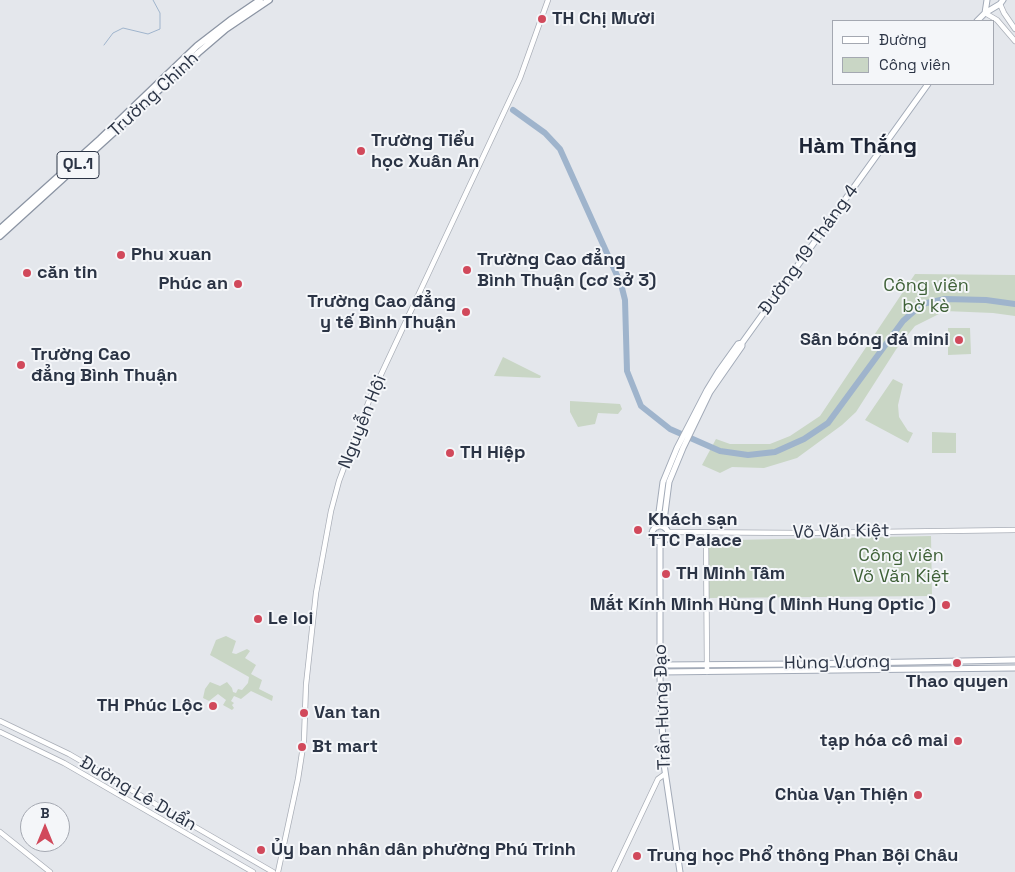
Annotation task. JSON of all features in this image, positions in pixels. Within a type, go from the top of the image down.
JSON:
[{"type":"highway","name":"Trường Chinh","points":[[0,236],[155,90],[205,40],[260,0]]},
{"type":"highway","name":"Trường Chinh","points":[[160,84],[226,30],[269,0]]},
{"type":"highway","name":"Trường Chinh","points":[[0,229],[155,90]]},
{"type":"main road","points":[[985,13],[987,0]]},
{"type":"main road","points":[[978,20],[1002,2]]},
{"type":"main road","name":"Đường 19 Tháng 4","points":[[680,448],[692,421],[742,346],[742,343],[927,85]]},
{"type":"main road","points":[[680,448],[669,482],[664,521],[667,537],[660,541],[653,537],[653,532],[657,527],[663,482],[680,448]]},
{"type":"main road","points":[[657,527],[666,530]]},
{"type":"main road","name":"Trần Hưng Đạo","points":[[660,541],[660,672],[665,774],[680,872]]},
{"type":"main road","name":"Hùng Vương","points":[[660,665],[1015,660]]},
{"type":"main road","name":"Hùng Vương","points":[[660,672],[1015,668]]},
{"type":"street","name":"Nguyễn Hội","points":[[278,872],[298,780],[304,740],[306,683],[316,593],[331,511],[339,481],[370,398],[504,114],[548,0]]},
{"type":"street","points":[[1002,2],[1004,13],[1015,29]]},
{"type":"street","points":[[985,13],[997,20],[1015,41]]},
{"type":"street","name":"Võ Văn Kiệt","points":[[666,530],[706,533],[1015,530]]},
{"type":"street","points":[[706,533],[707,672]]},
{"type":"street","name":"Đường Lê Duẩn","points":[[0,721],[69,754],[273,872]]},
{"type":"street","name":"Đường Lê Duẩn","points":[[0,732],[64,763],[252,872]]},
{"type":"street","points":[[64,763],[69,754]]},
{"type":"street","points":[[614,872],[658,779],[665,774]]},
{"type":"street","points":[[173,826],[178,817]]},
{"type":"street","points":[[0,832],[50,872]]},
{"type":"green space","name":"Công viên bờ kè","points":[[915,274],[1015,275],[1015,316],[945,311],[915,326],[897,348],[856,412],[842,425],[797,458],[764,468],[732,467],[720,473],[702,465],[716,439],[730,444],[770,444],[790,436],[820,416]]},
{"type":"green space","name":"Sân bóng đá mini","points":[[948,328],[970,328],[971,354],[948,355]]},
{"type":"green space","points":[[503,357],[541,376],[540,378],[494,376]]},
{"type":"green space","points":[[893,379],[903,384],[898,405],[899,417],[908,431],[913,433],[908,443],[865,420]]},
{"type":"green space","points":[[570,401],[620,404],[622,409],[618,414],[598,413],[595,424],[578,427],[570,412]]},
{"type":"green space","points":[[932,432],[956,433],[956,453],[932,453]]},
{"type":"green space","name":"Công viên Võ Văn Kiệt","points":[[931,536],[932,596],[708,598],[708,538],[733,540]]},
{"type":"green space","points":[[226,636],[236,641],[232,653],[236,654],[247,649],[250,651],[245,658],[256,665],[251,674],[262,680],[259,689],[273,696],[272,701],[251,691],[241,699],[234,696],[231,701],[234,703],[232,710],[223,705],[226,700],[218,694],[209,701],[203,698],[205,689],[210,682],[220,686],[227,682],[233,692],[236,693],[238,689],[242,690],[248,683],[249,677],[210,655],[216,640]]},
{"type":"waterway","points":[[104,45],[113,33],[123,28],[148,34],[160,29],[160,13],[153,0]]},
{"type":"waterway","points":[[513,110],[545,133],[560,149],[621,284],[625,300],[627,371],[641,406],[670,429],[720,451],[748,455],[775,452],[804,439],[828,423],[903,321],[922,304],[945,299],[986,300],[1015,304]]},
{"type":"place","name":"TH Chị Mười","points":[[542,19]]},
{"type":"place","name":"Trường Tiểu học Xuân An","points":[[361,151]]},
{"type":"place","name":"Phu xuan","points":[[121,255]]},
{"type":"place","name":"Trường Cao đẳng Bình Thuận (cơ sở 3)","points":[[467,270]]},
{"type":"place","name":"căn tin","points":[[27,273]]},
{"type":"place","name":"Phúc an","points":[[238,284]]},
{"type":"place","name":"Trường Cao đẳng y tế Bình Thuận","points":[[466,312]]},
{"type":"place","name":"Sân bóng đá mini","points":[[959,340]]},
{"type":"place","name":"Trường Cao đẳng Bình Thuận","points":[[21,365]]},
{"type":"place","name":"TH Hiệp","points":[[450,453]]},
{"type":"place","name":"Khách sạn TTC Palace","points":[[638,530]]},
{"type":"place","name":"TH Minh Tâm","points":[[666,574]]},
{"type":"place","name":"Mắt Kính Minh Hùng ( Minh Hung Optic )","points":[[946,605]]},
{"type":"place","name":"Le loi","points":[[258,619]]},
{"type":"place","name":"Thao quyen","points":[[957,663]]},
{"type":"place","name":"TH Phúc Lộc","points":[[213,706]]},
{"type":"place","name":"Van tan","points":[[304,713]]},
{"type":"place","name":"tạp hóa cô mai","points":[[958,741]]},
{"type":"place","name":"Bt mart","points":[[302,747]]},
{"type":"place","name":"Chùa Vạn Thiện","points":[[918,795]]},
{"type":"place","name":"Ủy ban nhân dân phường Phú Trinh","points":[[261,850]]},
{"type":"place","name":"Trung học Phổ thông Phan Bội Châu","points":[[637,856]]},
{"type":"district","name":"Hàm Thắng","points":[[858,147]]}]
